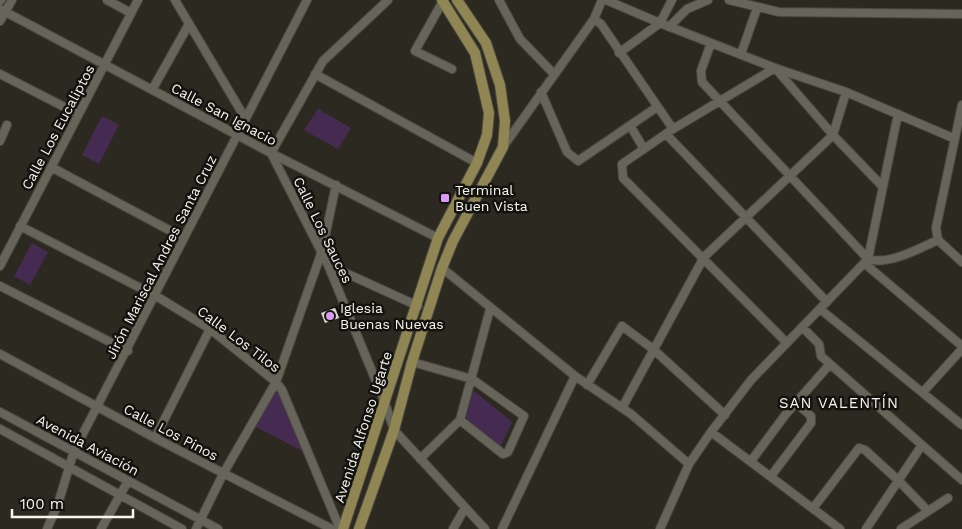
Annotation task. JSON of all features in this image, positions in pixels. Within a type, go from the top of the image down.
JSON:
[{"type":"main road","name":"Avenida Alfonso Ugarte","points":[[359,529],[394,430],[412,362],[442,268],[453,241],[503,147],[505,121],[500,85],[486,43],[457,0]]},
{"type":"main road","name":"Avenida Alfonso Ugarte","points":[[342,529],[418,306],[438,238],[477,163],[487,135],[489,113],[475,53],[442,1]]},
{"type":"street","points":[[0,21],[3,10],[12,0]]},
{"type":"street","points":[[107,0],[131,13]]},
{"type":"street","name":"Calle Los Eucaliptos","points":[[0,266],[138,0]]},
{"type":"street","points":[[175,0],[245,118]]},
{"type":"street","name":"Jirón Mariscal Andres Santa Cruz","points":[[47,529],[58,504],[74,451],[128,352],[245,118],[307,0]]},
{"type":"street","points":[[271,153],[314,74],[330,54],[388,0]]},
{"type":"street","points":[[499,0],[520,39],[554,74]]},
{"type":"street","points":[[503,147],[594,19],[604,0],[660,24],[775,68],[846,92],[957,137]]},
{"type":"street","points":[[619,53],[660,24],[672,0]]},
{"type":"street","points":[[669,27],[687,10],[708,0]]},
{"type":"street","points":[[729,0],[755,4],[779,12],[821,14],[962,14]]},
{"type":"street","points":[[442,1],[415,51],[452,68]]},
{"type":"street","points":[[741,54],[755,4]]},
{"type":"street","name":"Calle San Ignacio","points":[[3,10],[271,153],[438,238]]},
{"type":"street","points":[[594,19],[601,24],[657,107],[669,131],[746,218],[826,302]]},
{"type":"street","points":[[152,90],[189,24]]},
{"type":"street","points":[[711,43],[701,76],[702,82],[791,176],[866,261],[962,347],[923,392]]},
{"type":"street","points":[[775,68],[669,131],[622,164],[623,178],[704,257],[787,343]]},
{"type":"street","points":[[775,68],[833,135],[883,188]]},
{"type":"street","points":[[0,74],[78,114]]},
{"type":"street","points":[[314,74],[477,163]]},
{"type":"street","points":[[541,92],[567,152],[578,161],[631,127],[657,107]]},
{"type":"street","points":[[622,408],[704,257],[833,135],[846,92]]},
{"type":"street","points":[[962,105],[957,137],[936,228],[938,240],[962,262]]},
{"type":"street","points":[[660,529],[689,464],[711,432],[751,380],[866,261],[898,114]]},
{"type":"street","points":[[0,141],[7,125]]},
{"type":"street","points":[[631,127],[644,149]]},
{"type":"street","name":"Calle Los Sauces","points":[[271,153],[322,251],[385,403],[394,430]]},
{"type":"street","points":[[51,167],[184,238]]},
{"type":"street","points":[[196,529],[223,474],[276,382],[322,251],[336,185]]},
{"type":"street","name":"Calle Los Tilos","points":[[20,226],[156,296],[210,329],[276,382],[282,390],[342,529]]},
{"type":"street","points":[[866,261],[892,258],[938,240]]},
{"type":"street","points":[[328,266],[418,306]]},
{"type":"street","points":[[442,268],[490,309],[586,385],[622,408],[689,464]]},
{"type":"street","points":[[0,286],[128,352]]},
{"type":"street","points":[[420,459],[460,420],[490,309]]},
{"type":"street","points":[[820,309],[962,425]]},
{"type":"street","points":[[586,385],[622,326],[653,349],[725,415]]},
{"type":"street","points":[[803,328],[819,344],[821,356],[962,480]]},
{"type":"street","points":[[155,438],[210,329]]},
{"type":"street","name":"Calle Los Pinos","points":[[0,354],[223,474],[332,529]]},
{"type":"street","points":[[412,362],[472,379],[522,412],[524,420],[508,452],[503,454],[460,420]]},
{"type":"street","points":[[751,461],[796,403],[830,364]]},
{"type":"street","points":[[502,529],[575,376]]},
{"type":"street","points":[[771,476],[811,423],[811,416],[796,403]]},
{"type":"street","name":"Avenida Aviación","points":[[0,412],[218,529]]},
{"type":"street","name":"Avenida Aviación","points":[[0,429],[182,529]]},
{"type":"street","points":[[394,430],[485,529]]},
{"type":"street","points":[[711,432],[814,507],[840,529]]},
{"type":"street","points":[[866,529],[922,445]]},
{"type":"street","points":[[814,507],[859,448],[865,450],[899,480],[928,511]]},
{"type":"street","points":[[102,529],[128,481]]},
{"type":"street","points":[[902,529],[948,498]]},
{"type":"street","points":[[453,529],[465,508]]},
{"type":"shaded area","points":[[318,109],[351,128],[338,149],[304,130]]},
{"type":"shaded area","points":[[102,116],[119,125],[99,164],[82,155]]},
{"type":"shaded area","points":[[32,243],[48,252],[30,285],[14,276]]},
{"type":"shaded area","points":[[276,390],[279,392],[304,452],[256,427]]},
{"type":"shaded area","points":[[473,390],[512,422],[499,450],[466,418]]},
{"type":"building","name":"Iglesia Buenas Nuevas","points":[[335,308],[339,318],[325,323],[321,313]]},
{"type":"place","name":"Terminal Buen Vista","points":[[445,198]]},
{"type":"place","name":"Iglesia Buenas Nuevas","points":[[330,316]]},
{"type":"district","name":"SAN VALENTÍN","points":[[839,403]]}]
